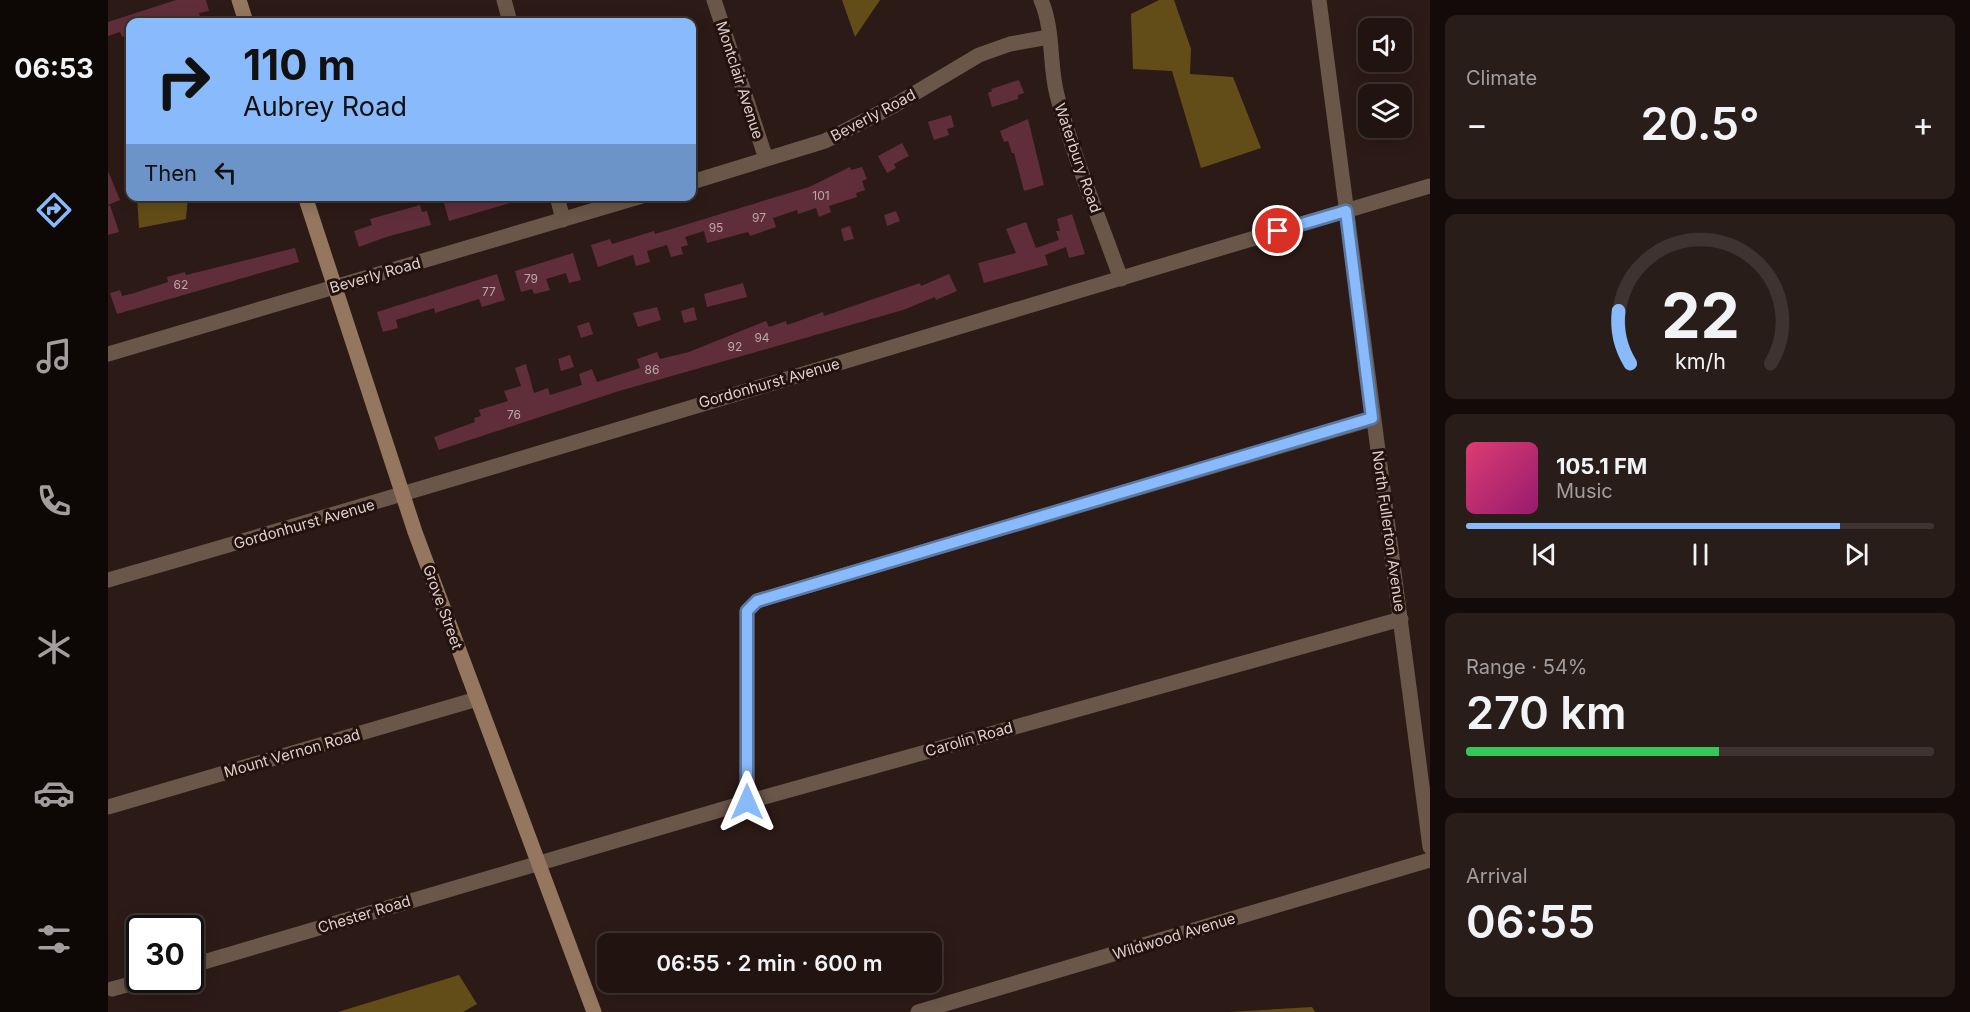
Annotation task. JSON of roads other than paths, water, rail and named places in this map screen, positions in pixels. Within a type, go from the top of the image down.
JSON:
[{"type":"main road","points":[[239,0],[245,18]]},
{"type":"main road","name":"Grove Street","points":[[307,201],[403,495],[594,1012]]},
{"type":"street","points":[[504,0],[509,18]]},
{"type":"street","name":"Montclair Avenue","points":[[714,0],[766,159]]},
{"type":"street","name":"Waterbury Road","points":[[1041,0],[1050,37],[1056,92],[1068,133],[1121,279]]},
{"type":"street","name":"North Fullerton Avenue","points":[[1318,0],[1430,847]]},
{"type":"street","name":"Beverly Road","points":[[696,181],[825,141],[895,105],[979,55],[1010,44],[1050,37]]},
{"type":"street","name":"Gordonhurst Avenue","points":[[108,580],[403,495],[1430,186]]},
{"type":"street","points":[[558,201],[563,220]]},
{"type":"street","name":"Beverly Road","points":[[108,354],[626,201]]},
{"type":"street","points":[[747,802],[747,611],[757,601],[1372,418]]},
{"type":"street","name":"Carolin Road","points":[[537,862],[1401,619]]},
{"type":"street","name":"Mount Vernon Road","points":[[108,807],[477,699]]},
{"type":"street","name":"Wildwood Avenue","points":[[918,1012],[1430,860]]},
{"type":"street","name":"Chester Road","points":[[204,962],[537,862]]},
{"type":"street","points":[[112,989],[126,985]]}]
